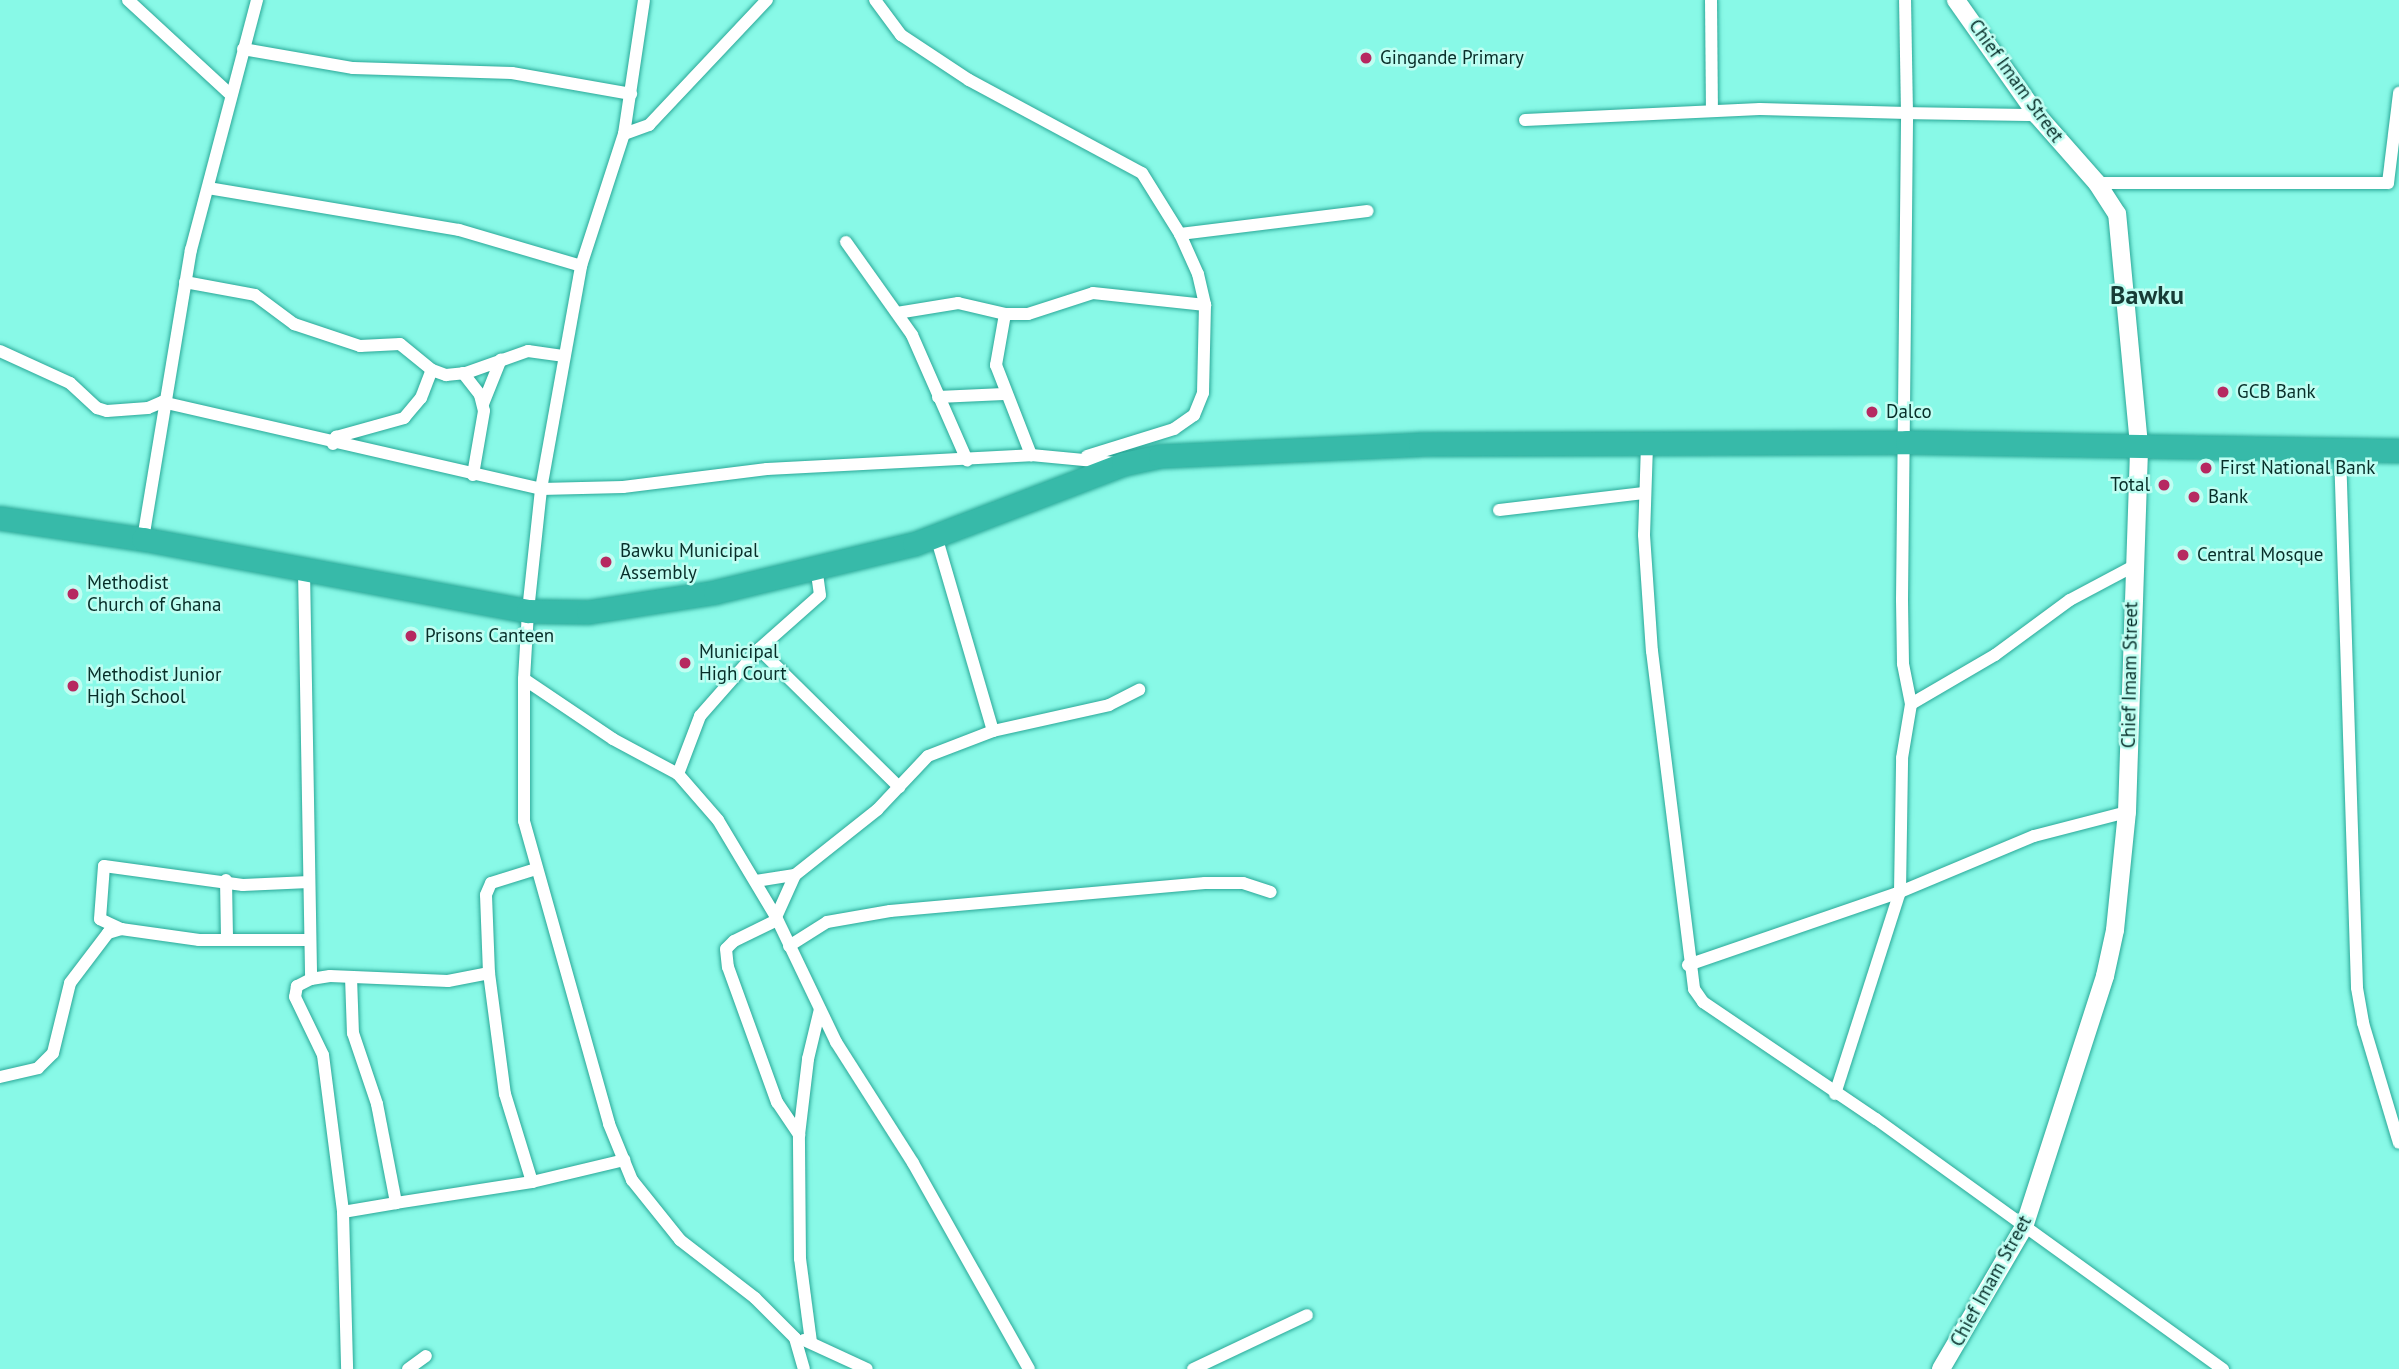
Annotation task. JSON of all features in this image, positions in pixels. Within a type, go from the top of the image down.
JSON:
[{"type":"highway","points":[[0,518],[144,539],[528,611],[588,612],[651,603],[816,568],[936,536],[1123,464],[1160,456],[1305,447],[1907,442],[2139,444],[2340,452],[2399,451]]},
{"type":"street","points":[[128,0],[231,95]]},
{"type":"street","points":[[144,539],[162,402],[185,282],[257,0]]},
{"type":"street","points":[[644,0],[624,134],[581,266],[541,489],[524,679],[524,821],[594,1076],[632,1180],[680,1240],[755,1298],[795,1338],[804,1369]]},
{"type":"street","points":[[624,134],[649,125],[767,0]]},
{"type":"street","points":[[876,0],[901,35],[969,80],[1142,173],[1180,234],[1198,274],[1205,305],[1203,393],[1194,415],[1174,429],[1083,457]]},
{"type":"street","points":[[1712,0],[1712,111]]},
{"type":"street","points":[[1835,1094],[1900,892],[1902,758],[1911,705],[1903,664],[1907,442],[1905,0]]},
{"type":"street","name":"Chief Imam Street","points":[[1941,1369],[2024,1227],[2105,976],[2115,930],[2127,811],[2132,567],[2139,444],[2125,258],[2117,214],[2097,183],[2036,115],[1956,0]]},
{"type":"street","points":[[243,49],[353,68],[512,74],[631,94]]},
{"type":"street","points":[[2097,183],[2394,183],[2399,93]]},
{"type":"street","points":[[1525,120],[1712,111],[2036,115]]},
{"type":"street","points":[[208,188],[341,207],[493,237],[581,266]]},
{"type":"street","points":[[1180,234],[1368,211]]},
{"type":"street","points":[[846,242],[922,353],[938,397],[967,460]]},
{"type":"street","points":[[185,282],[255,295],[294,324],[360,346],[400,344],[432,370],[446,375],[463,373],[501,359],[539,350],[563,356]]},
{"type":"street","points":[[897,313],[958,303],[1005,314],[1028,314],[1093,293],[1205,305]]},
{"type":"street","points":[[1005,314],[996,347],[1004,394],[1031,455]]},
{"type":"street","points":[[0,351],[70,383],[97,408],[107,411],[148,408],[162,402],[333,444],[541,489],[623,487],[767,469],[1031,455],[1083,457],[1123,464]]},
{"type":"street","points":[[473,475],[483,404],[501,359]]},
{"type":"street","points":[[333,444],[336,437],[404,418],[421,398],[432,370]]},
{"type":"street","points":[[463,373],[475,385],[483,404]]},
{"type":"street","points":[[938,397],[1004,394]]},
{"type":"street","points":[[1647,445],[1644,493],[1652,650],[1688,965],[1694,989],[1703,1002],[2223,1369]]},
{"type":"street","points":[[2340,452],[2355,967],[2360,1015],[2399,1143]]},
{"type":"street","points":[[1500,510],[1644,493]]},
{"type":"street","points":[[936,536],[993,731]]},
{"type":"street","points":[[1911,705],[1995,656],[2070,600],[2132,567]]},
{"type":"street","points":[[678,774],[700,716],[758,649],[820,595],[816,568]]},
{"type":"street","points":[[304,570],[311,979]]},
{"type":"street","points":[[758,649],[899,787]]},
{"type":"street","points":[[524,679],[613,739],[678,774],[718,820],[777,918],[820,1009],[1029,1369]]},
{"type":"street","points":[[799,1135],[777,1102],[727,967],[726,950],[734,941],[777,918],[795,875],[899,787],[928,756],[993,731],[1109,705],[1139,690]]},
{"type":"street","points":[[1688,965],[1900,892],[2034,836],[2127,811]]},
{"type":"street","points":[[309,882],[243,885],[226,880],[104,866],[100,919],[121,929],[199,940],[310,940]]},
{"type":"street","points":[[533,1182],[505,1094],[489,973],[487,889],[497,880],[537,869]]},
{"type":"street","points":[[756,881],[795,875]]},
{"type":"street","points":[[226,880],[227,939]]},
{"type":"street","points":[[789,946],[827,922],[890,911],[1205,883],[1242,883],[1271,892]]},
{"type":"street","points":[[0,1077],[38,1068],[53,1053],[70,983],[108,933],[121,929]]},
{"type":"street","points":[[347,1369],[343,1212],[323,1055],[295,997],[297,986],[311,979],[351,976],[448,981],[489,973]]},
{"type":"street","points":[[351,976],[352,1033],[377,1104],[397,1203]]},
{"type":"street","points":[[811,1342],[800,1259],[799,1135],[808,1059],[820,1009]]},
{"type":"street","points":[[343,1212],[533,1182],[624,1160]]},
{"type":"street","points":[[1193,1369],[1307,1315]]},
{"type":"street","points":[[795,1338],[811,1342],[866,1369]]},
{"type":"street","points":[[408,1369],[426,1356]]},
{"type":"place","name":"Gingande Primary","points":[[1366,58]]},
{"type":"place","name":"GCB Bank","points":[[2223,392]]},
{"type":"place","name":"Dalco","points":[[1872,412]]},
{"type":"place","name":"First National Bank","points":[[2206,468]]},
{"type":"place","name":"Total","points":[[2164,485]]},
{"type":"place","name":"Bank","points":[[2194,497]]},
{"type":"place","name":"Central Mosque","points":[[2183,555]]},
{"type":"place","name":"Bawku Municipal Assembly","points":[[606,562]]},
{"type":"place","name":"Methodist Church of Ghana","points":[[73,594]]},
{"type":"place","name":"Prisons Canteen","points":[[411,636]]},
{"type":"place","name":"Municipal High Court","points":[[685,663]]},
{"type":"place","name":"Methodist Junior High School","points":[[73,686]]},
{"type":"district","name":"Bawku","points":[[2147,295]]}]
